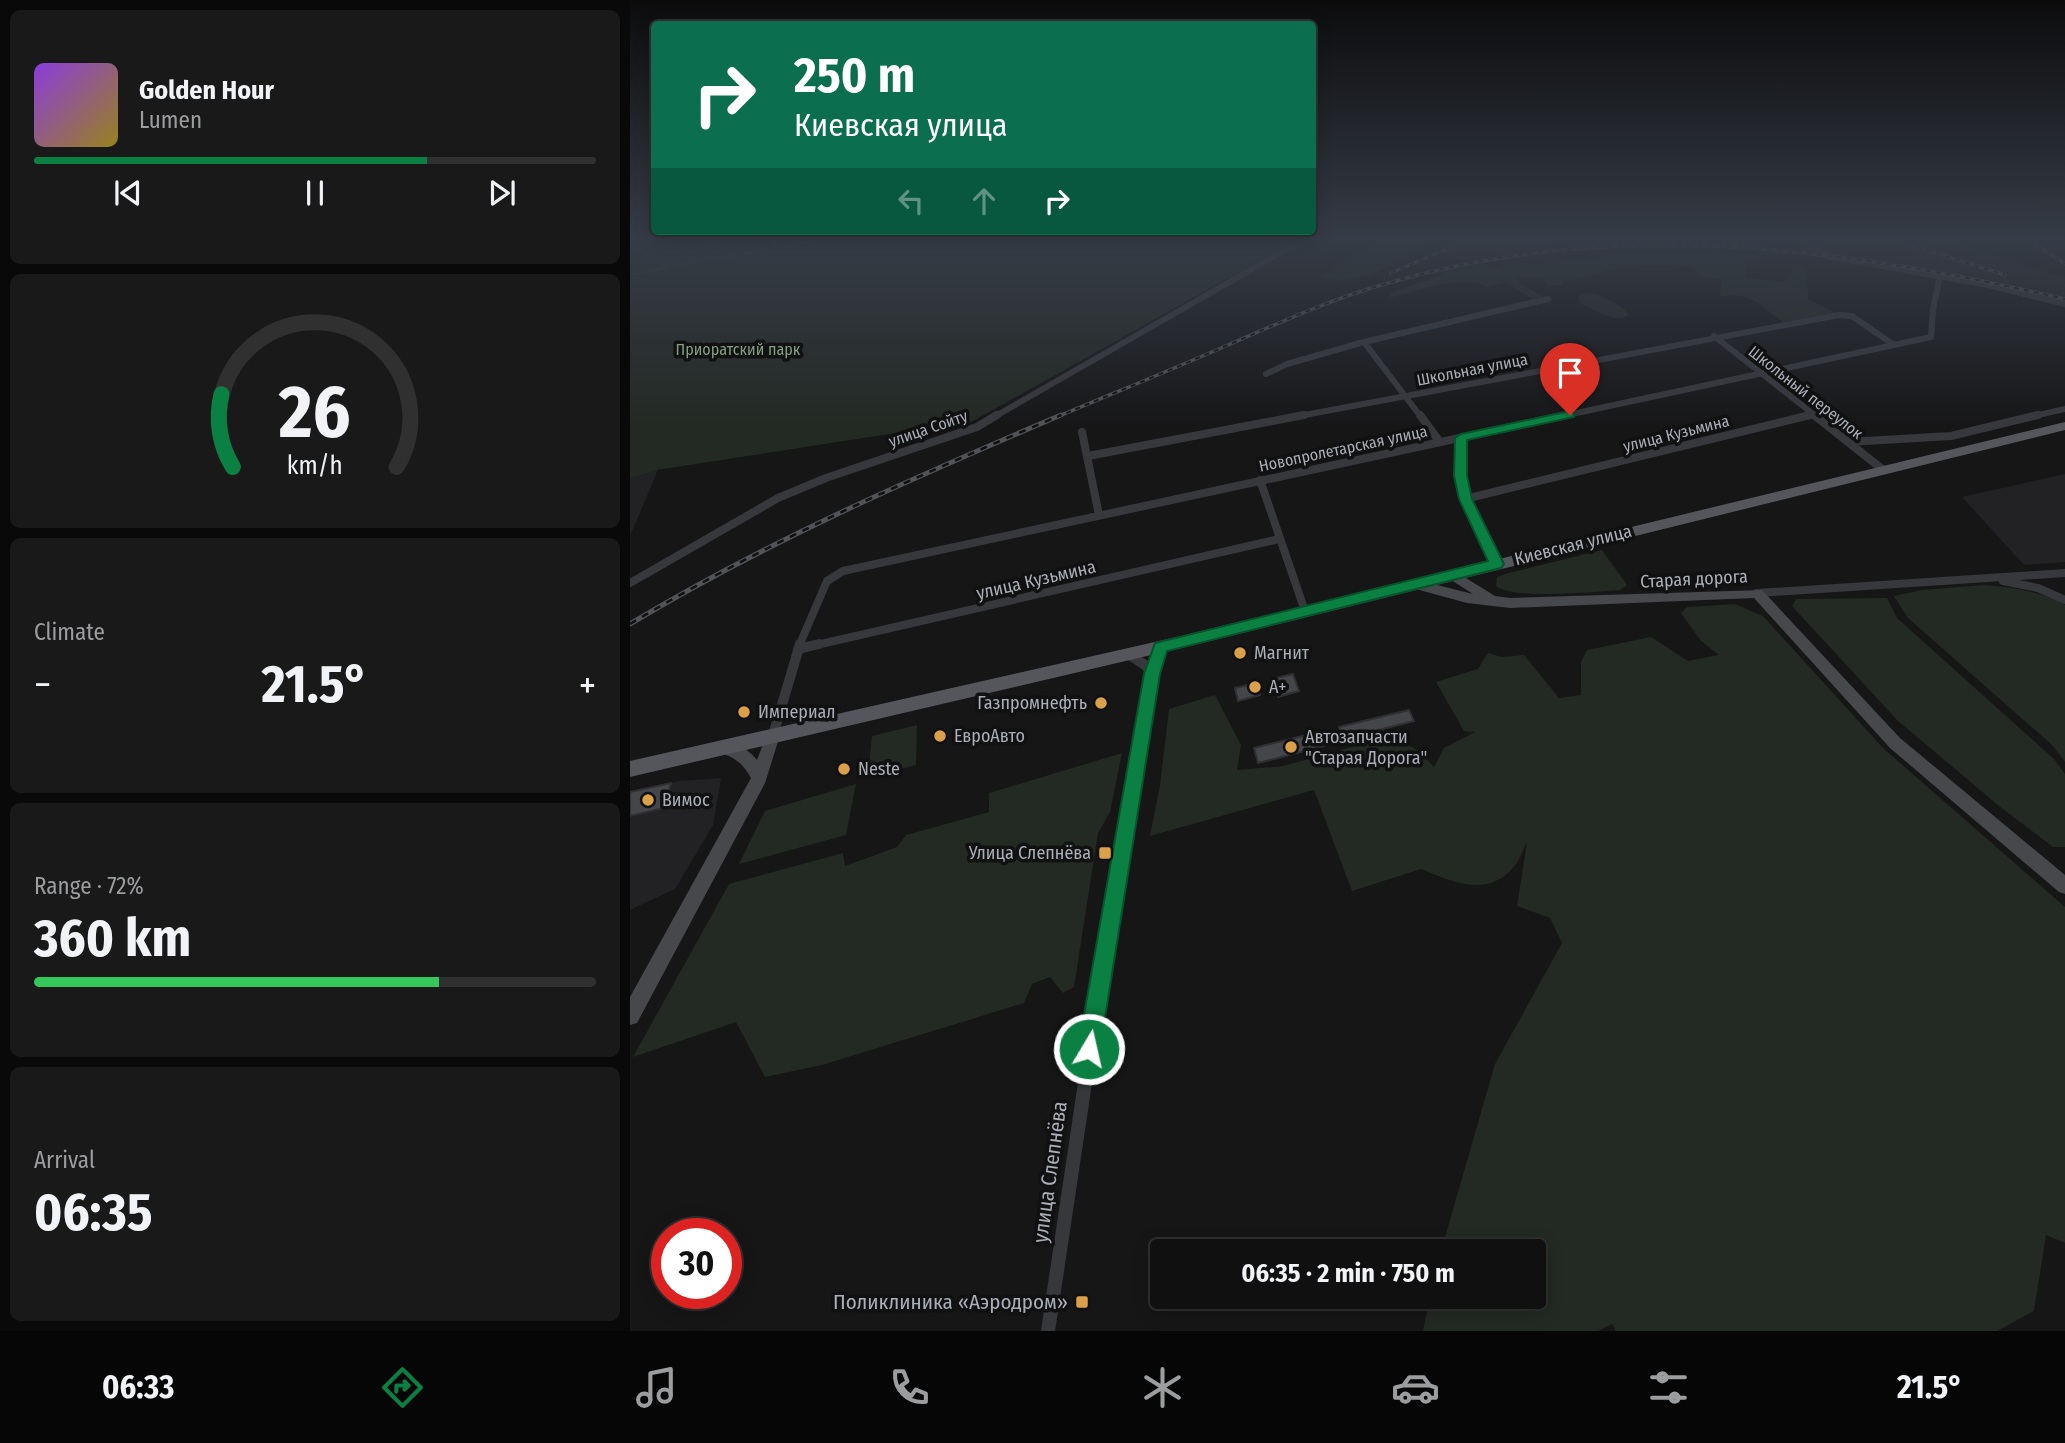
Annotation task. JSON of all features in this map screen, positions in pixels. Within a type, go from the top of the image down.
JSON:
[{"type":"main road","name":"Киевская улица","points":[[630,769],[1161,647],[2065,426]]},
{"type":"street","name":"улица Сойту","points":[[630,583],[778,498],[826,478],[977,427],[1193,303]]},
{"type":"street","points":[[1266,374],[1287,363],[1364,342],[1530,303]]},
{"type":"street","name":"Новопролетарская улица","points":[[799,649],[827,581],[843,571],[1931,337],[1934,303]]},
{"type":"street","name":"Школьная улица","points":[[1087,456],[1714,336],[1839,315],[1852,316],[1894,345]]},
{"type":"street","name":"Школьный переулок","points":[[1714,336],[1882,469]]},
{"type":"street","points":[[1364,342],[1440,442]]},
{"type":"street","points":[[1848,442],[1951,436],[2065,409]]},
{"type":"street","name":"улица Кузьмина","points":[[1465,499],[1812,415]]},
{"type":"street","points":[[1082,432],[1099,515]]},
{"type":"street","points":[[1461,438],[1460,476],[1465,499],[1490,566],[1480,581],[1482,589],[1496,602]]},
{"type":"street","points":[[1260,480],[1305,611]]},
{"type":"street","name":"улица Кузьмина","points":[[799,649],[1279,540]]},
{"type":"street","name":"Старая дорога","points":[[1417,585],[1467,598],[1496,602],[1545,603],[1757,593],[2065,573]]},
{"type":"street","points":[[1453,575],[1496,602]]},
{"type":"street","points":[[1453,575],[1459,591],[1467,598]]},
{"type":"street","name":"Старая дорога","points":[[1975,578],[2038,588],[2065,600]]},
{"type":"street","points":[[1757,593],[1895,743],[2065,886]]},
{"type":"street","name":"улица Слепнёва","points":[[1048,1331],[1097,993],[1152,674],[1161,647]]},
{"type":"street","points":[[630,1016],[759,778],[799,649]]},
{"type":"street","points":[[1128,654],[1145,664],[1152,674]]},
{"type":"street","points":[[723,747],[744,754],[751,760],[759,778]]},
{"type":"shaded area","points":[[657,470],[656,475],[630,536],[630,479]]},
{"type":"shaded area","points":[[2065,474],[2065,562],[2024,565],[1962,497]]},
{"type":"shaded area","points":[[721,778],[713,825],[675,889],[630,910],[630,792],[680,781]]},
{"type":"green space","name":"Приоратский парк","points":[[630,303],[1183,303],[973,421],[657,470],[630,479]]},
{"type":"green space","points":[[1614,303],[1629,315],[1612,317],[1581,304]]},
{"type":"green space","points":[[1758,303],[1816,303],[1836,313],[1783,322]]},
{"type":"green space","points":[[1602,550],[1627,585],[1620,590],[1536,594],[1519,593],[1496,586],[1497,577],[1505,574]]},
{"type":"green space","points":[[1984,585],[2026,590],[2065,605],[2065,762],[2052,745],[1908,618],[1894,596],[1922,590]]},
{"type":"green space","points":[[1887,598],[1897,618],[2054,759],[2065,774],[2065,847],[2053,847],[1999,806],[1897,720],[1792,606],[1796,599]]},
{"type":"green space","points":[[1735,604],[1763,616],[1883,748],[2065,907],[2065,1243],[2046,1235],[2034,1311],[1997,1331],[1616,1331],[1612,1324],[1598,1331],[1423,1331],[1428,1309],[1546,1309],[1546,1239],[1444,1239],[1495,1064],[1562,943],[1550,918],[1517,906],[1527,842],[1518,861],[1497,881],[1472,885],[1421,869],[1352,891],[1314,790],[1150,836],[1160,785],[1169,709],[1215,695],[1241,745],[1237,770],[1283,766],[1391,736],[1419,751],[1434,767],[1444,748],[1475,732],[1464,731],[1436,682],[1478,669],[1488,653],[1502,657],[1524,655],[1559,698],[1581,695],[1581,662],[1587,650],[1651,637],[1688,661],[1719,655],[1701,641],[1681,613],[1687,607]]},
{"type":"green space","points":[[917,725],[916,765],[868,777],[872,736]]},
{"type":"green space","points":[[1122,753],[1110,812],[1098,833],[1074,987],[1063,993],[1050,977],[1032,984],[1024,1003],[822,1065],[765,1077],[736,1022],[633,1057],[729,884],[843,853],[845,866],[897,847],[906,835],[989,812],[989,793]]},
{"type":"green space","points":[[856,784],[846,835],[739,864],[765,811]]},
{"type":"building","points":[[1293,674],[1299,691],[1278,697],[1272,679]]},
{"type":"building","points":[[1257,683],[1260,695],[1238,701],[1235,688]]},
{"type":"building","points":[[1409,710],[1414,721],[1343,739],[1339,727]]},
{"type":"building","name":"Автозапчасти \"Старая Дорога\"","points":[[1323,731],[1328,745],[1258,763],[1254,748]]},
{"type":"building","name":"Вимос","points":[[671,783],[664,808],[630,816],[630,792]]},
{"type":"railway","points":[[1057,417],[1329,303]]},
{"type":"railway","points":[[630,624],[788,538],[896,487],[1061,415]]},
{"type":"place","name":"Магнит","points":[[1240,653]]},
{"type":"place","name":"А+","points":[[1255,687]]},
{"type":"place","name":"Газпромнефть","points":[[1101,703]]},
{"type":"place","name":"Империал","points":[[744,712]]},
{"type":"place","name":"ЕвроАвто","points":[[940,736]]},
{"type":"place","name":"Автозапчасти \"Старая Дорога\"","points":[[1291,747]]},
{"type":"place","name":"Neste","points":[[844,769]]},
{"type":"place","name":"Вимос","points":[[648,800]]},
{"type":"place","name":"Улица Слепнёва","points":[[1105,853]]},
{"type":"place","name":"Поликлиника «Аэродром»","points":[[1082,1302]]},
{"type":"route","points":[[1089,1049],[1152,674],[1161,647],[1496,564],[1465,499],[1460,476],[1461,438],[1570,415]]}]
